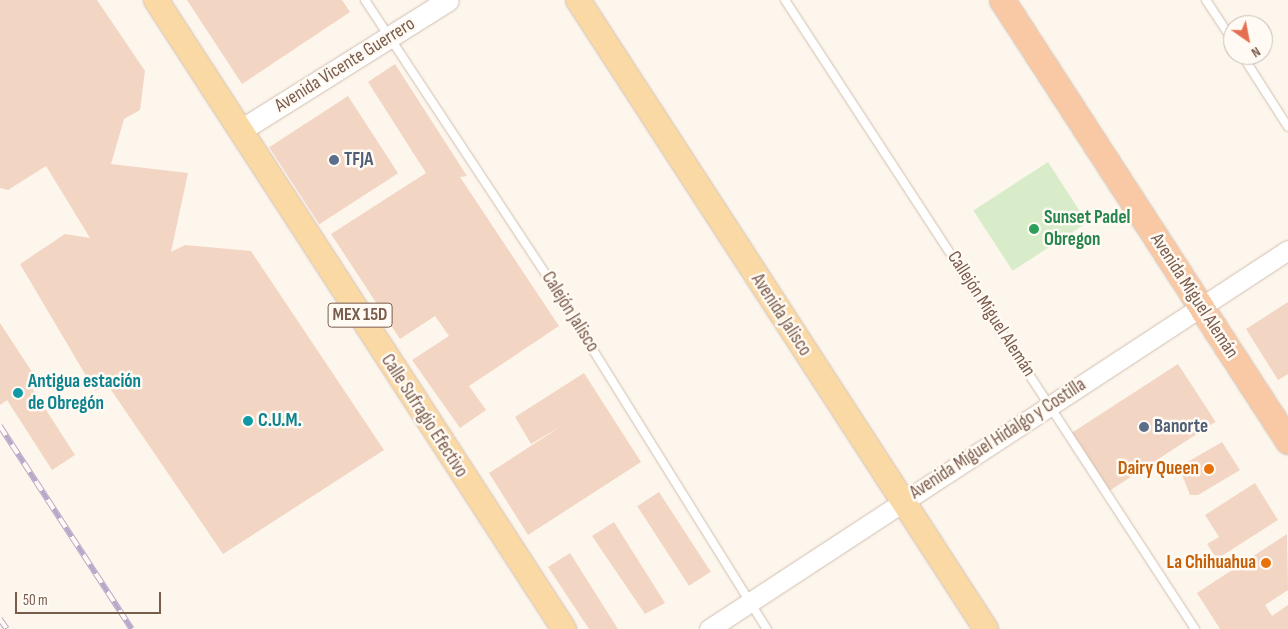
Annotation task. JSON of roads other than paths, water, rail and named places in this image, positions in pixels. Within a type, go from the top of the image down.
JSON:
[{"type":"highway","name":"Avenida Miguel Alemán","points":[[1002,0],[1288,442]]},
{"type":"main road","name":"Calle Sufragio Efectivo","points":[[156,0],[564,629]]},
{"type":"main road","name":"Avenida Vicente Guerrero","points":[[242,130],[448,0]]},
{"type":"main road","name":"Avenida Jalisco","points":[[578,0],[901,501],[986,629]]},
{"type":"street","name":"Avenida Miguel Hidalgo y Costilla","points":[[709,629],[901,501],[1202,308],[1288,250]]},
{"type":"lane","name":"Calejón Jalisco","points":[[365,0],[552,284],[767,629]]},
{"type":"lane","name":"Callejón Miguel Alemán","points":[[785,0],[1195,629]]},
{"type":"lane","points":[[1206,0],[1223,26]]},
{"type":"lane","points":[[1248,65],[1288,127]]},
{"type":"railway","points":[[0,426],[132,629]]},
{"type":"railway","points":[[0,619],[7,629]]},
{"type":"place","name":"TFJA","points":[[334,160]]},
{"type":"place","name":"Sunset Padel Obregon","points":[[1034,229]]},
{"type":"place","name":"Antigua estación de Obregón","points":[[18,393]]},
{"type":"place","name":"C.U.M.","points":[[248,421]]},
{"type":"place","name":"Banorte","points":[[1144,427]]},
{"type":"place","name":"Dairy Queen","points":[[1209,469]]},
{"type":"place","name":"La Chihuahua","points":[[1266,563]]}]
